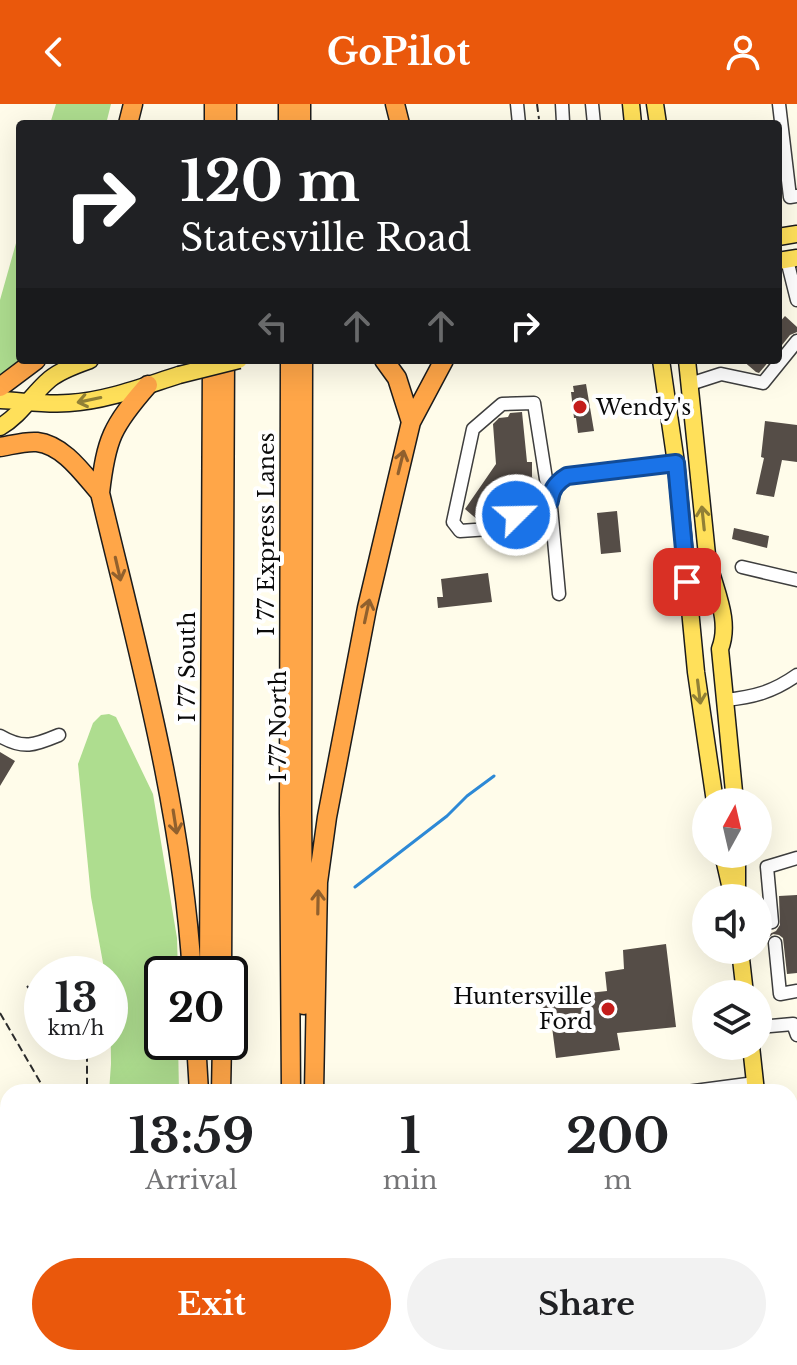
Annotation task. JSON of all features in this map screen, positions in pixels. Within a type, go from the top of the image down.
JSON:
[{"type":"highway","points":[[0,387],[31,364]]},
{"type":"highway","name":"I 77 South","points":[[209,956],[212,364]]},
{"type":"highway","name":"I 77 Express Lanes","points":[[222,956],[225,364]]},
{"type":"highway","name":"I 77 Express Lanes","points":[[290,364],[291,1084]]},
{"type":"highway","name":"I 77 North","points":[[303,364],[302,828],[306,1084]]},
{"type":"highway","points":[[387,364],[397,378],[411,422]]},
{"type":"highway","points":[[314,1084],[318,882],[322,849],[362,634],[411,422],[442,364]]},
{"type":"highway","points":[[434,381],[450,364]]},
{"type":"highway","points":[[148,385],[121,416],[112,433],[104,458],[100,493],[167,780],[181,864],[190,956]]},
{"type":"highway","points":[[0,447],[40,442],[56,449],[74,463],[100,493]]},
{"type":"highway","points":[[197,1060],[199,1084]]},
{"type":"highway","points":[[208,1084],[209,1060]]},
{"type":"highway","points":[[221,1084],[222,1060]]},
{"type":"main road","points":[[0,427],[16,416],[50,379],[80,364]]},
{"type":"main road","points":[[0,400],[73,403],[223,364]]},
{"type":"main road","points":[[662,364],[676,463],[702,720],[713,788]]},
{"type":"main road","points":[[688,364],[707,555],[724,617],[725,630],[720,649],[734,788]]},
{"type":"main road","points":[[689,607],[698,609],[700,613],[703,646],[709,651],[720,649]]},
{"type":"main road","points":[[753,1060],[756,1084]]},
{"type":"street","points":[[782,129],[790,197],[797,196]]},
{"type":"street","points":[[787,255],[797,300]]},
{"type":"street","points":[[782,360],[797,341]]},
{"type":"street","points":[[690,384],[721,374],[763,383],[778,364]]},
{"type":"street","points":[[559,594],[552,495],[546,479],[534,403],[502,404],[473,429],[453,522],[460,531],[504,528],[528,503],[552,495],[559,480],[567,476],[676,463]]},
{"type":"street","points":[[742,567],[797,580]]},
{"type":"street","points":[[725,700],[758,695],[779,687],[797,675]]},
{"type":"street","points":[[0,736],[24,746],[59,735]]},
{"type":"street","points":[[797,858],[767,867],[780,994],[797,991]]},
{"type":"street","points":[[772,1026],[793,1024],[797,1035]]},
{"type":"path","points":[[537,104],[539,119]]},
{"type":"path","points":[[0,1013],[41,1084]]},
{"type":"path","points":[[87,1060],[87,1084]]},
{"type":"green space","points":[[56,104],[111,104],[107,120],[51,120]]},
{"type":"green space","points":[[16,243],[16,363],[0,375],[0,300]]},
{"type":"green space","points":[[101,715],[116,717],[153,794],[178,956],[144,956],[144,1060],[178,1060],[179,1084],[110,1084],[111,1060],[128,1060],[128,956],[102,956],[91,897],[78,764],[93,723]]},
{"type":"building","points":[[785,316],[797,327],[797,332],[782,345],[782,319]]},
{"type":"building","points":[[747,364],[767,364],[759,373]]},
{"type":"building","name":"Wendy's","points":[[586,384],[594,431],[578,433],[571,392],[574,392],[573,386]]},
{"type":"building","points":[[522,412],[527,462],[532,462],[532,477],[540,486],[534,493],[522,483],[509,499],[513,502],[509,508],[501,505],[489,520],[479,521],[465,509],[496,464],[493,424],[510,413]]},
{"type":"building","points":[[765,421],[797,425],[797,462],[782,460],[774,497],[756,494],[764,458],[761,457]]},
{"type":"building","points":[[617,511],[621,552],[601,554],[597,513]]},
{"type":"building","points":[[734,528],[769,536],[767,548],[732,539]]},
{"type":"building","points":[[488,573],[492,602],[438,608],[437,597],[443,597],[441,579]]},
{"type":"building","points":[[0,752],[15,761],[0,786]]},
{"type":"building","points":[[797,895],[797,973],[787,974],[783,938],[772,935],[780,925],[779,896]]},
{"type":"building","name":"Huntersville Ford","points":[[666,944],[676,1027],[617,1033],[620,1050],[556,1058],[551,1019],[543,1021],[542,998],[607,991],[605,972],[624,969],[623,950]]},
{"type":"waterway","points":[[355,887],[494,776]]},
{"type":"place","name":"Wendy's","points":[[580,407]]},
{"type":"place","name":"Huntersville Ford","points":[[608,1009]]},
{"type":"route","points":[[516,515],[528,503],[550,501],[553,488],[567,476],[676,463],[687,582]]}]
